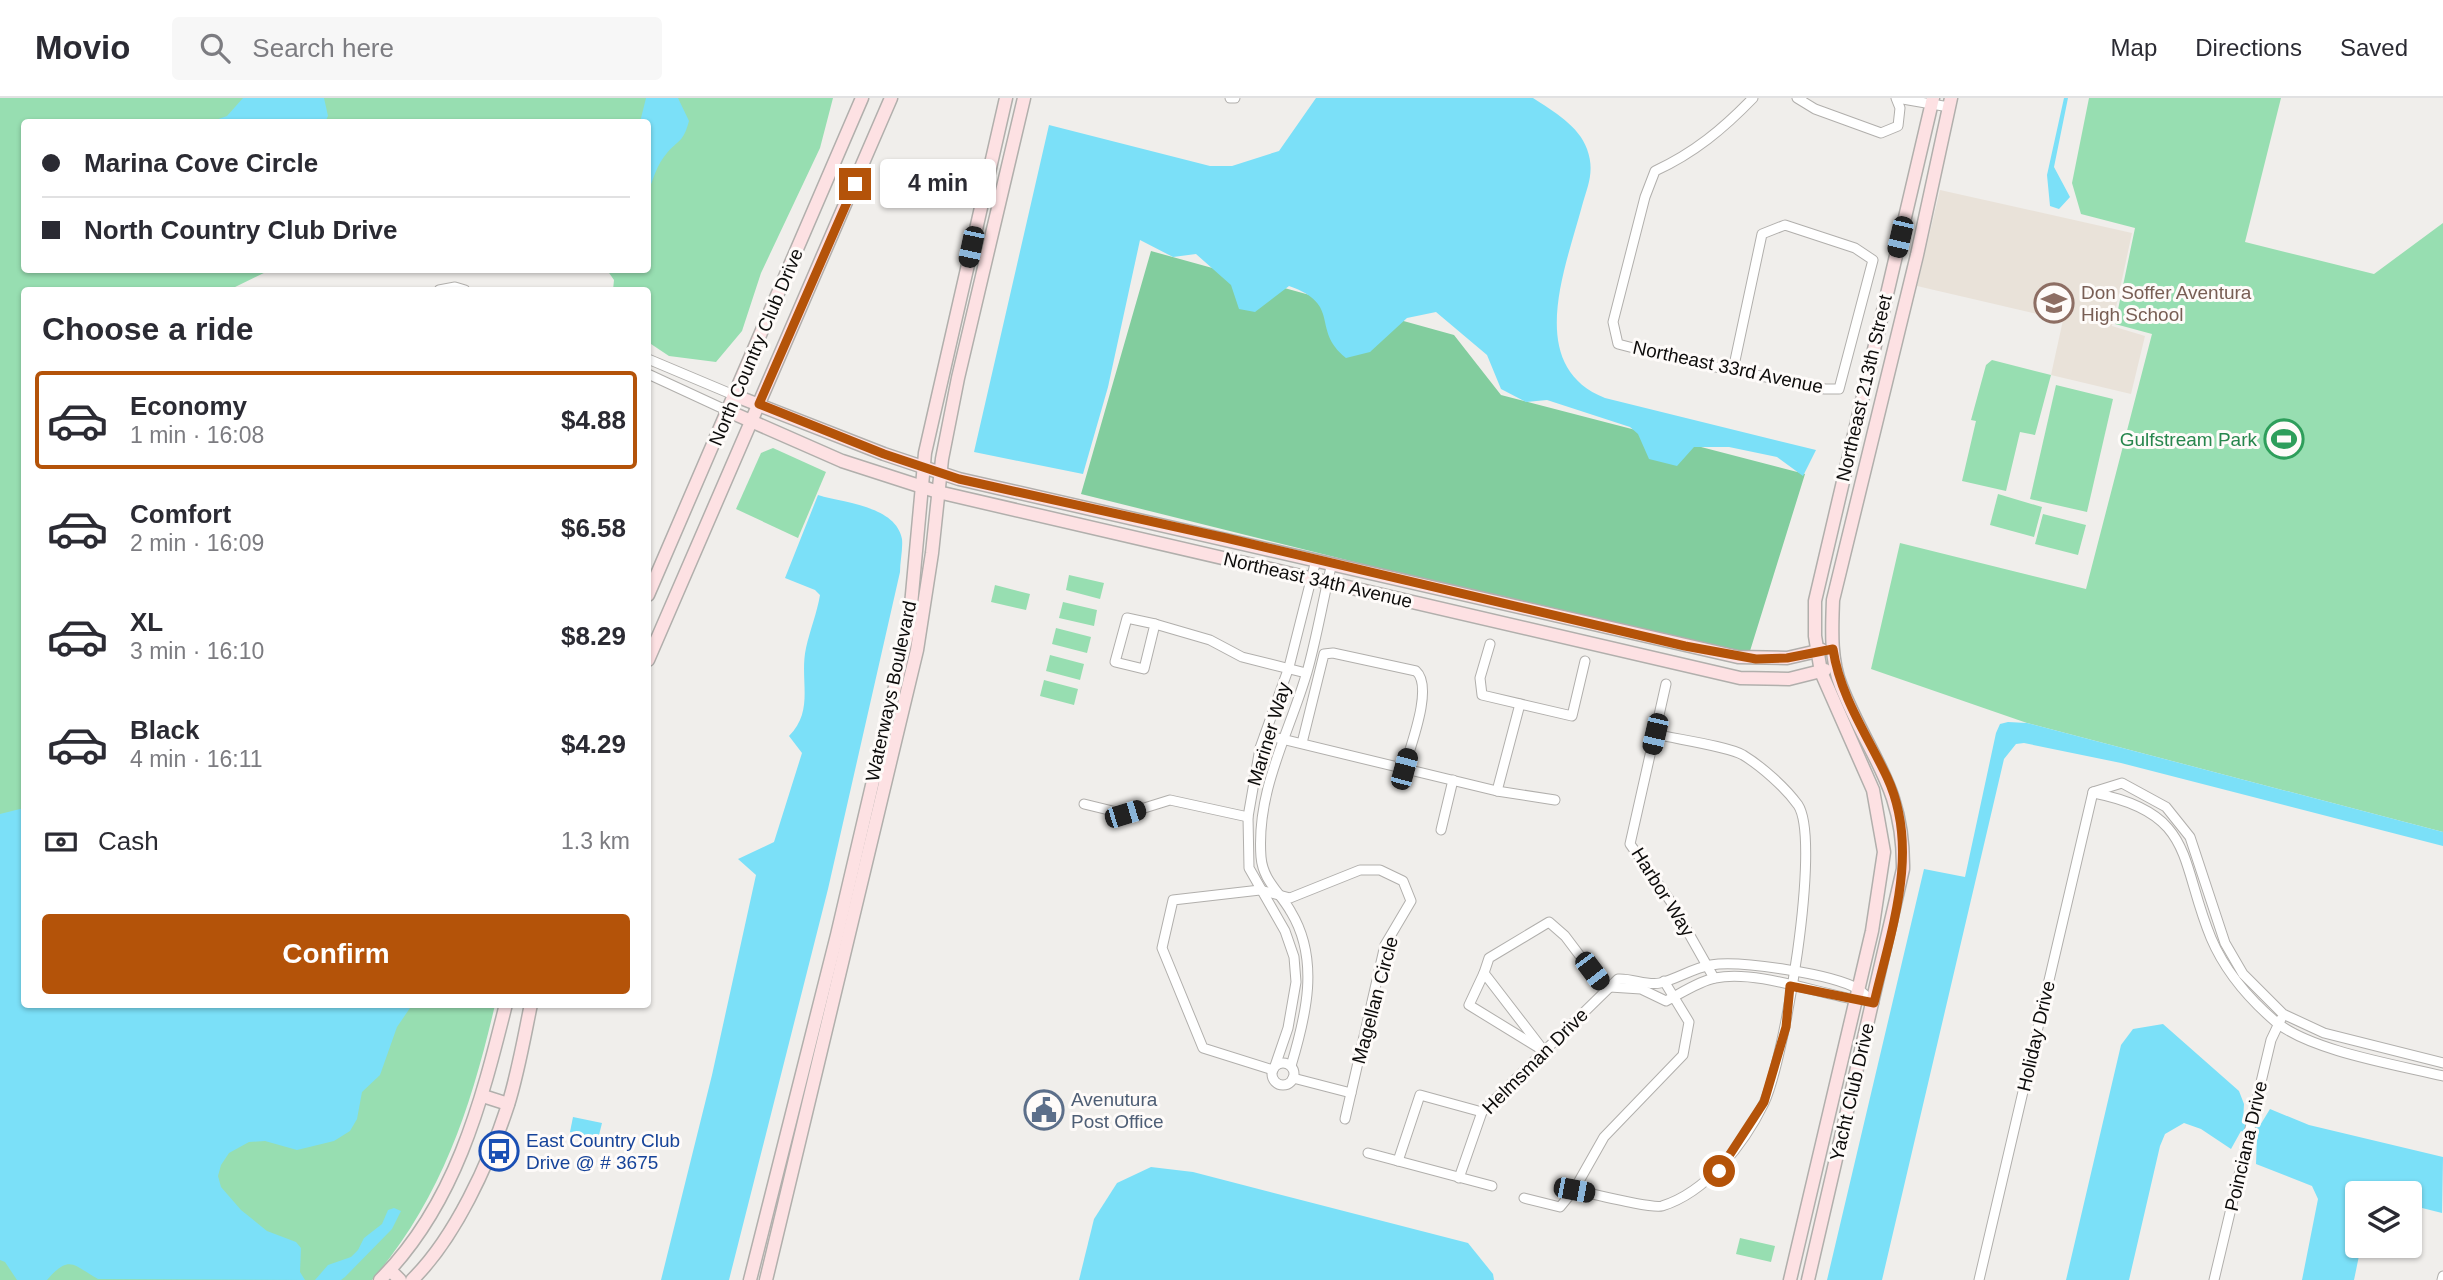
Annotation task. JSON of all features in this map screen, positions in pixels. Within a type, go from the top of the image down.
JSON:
[{"type":"street","name":"North Country Club Drive","points":[[651,588],[736,396],[862,98]]},
{"type":"street","name":"North Country Club Drive","points":[[651,653],[891,98]]},
{"type":"street","name":"Waterways Boulevard","points":[[750,1280],[909,627],[924,488],[925,453],[1006,98]]},
{"type":"street","name":"Waterways Boulevard","points":[[766,1280],[917,650],[940,474],[958,377],[1024,98]]},
{"type":"street","name":"Northeast 33rd Avenue","points":[[1733,370],[1762,234],[1785,225],[1855,248],[1873,260],[1839,389],[1733,370],[1618,344],[1613,322],[1645,197],[1656,172],[1689,155],[1729,123],[1753,98]]},
{"type":"street","points":[[1797,98],[1815,109],[1881,133],[1898,126],[1897,98],[1950,102]]},
{"type":"street","name":"Northeast 213th Street","points":[[1822,676],[1816,651],[1814,619],[1817,584],[1932,100]]},
{"type":"street","name":"Northeast 213th Street","points":[[1836,666],[1833,649],[1833,600],[1836,578],[1917,255],[1950,102]]},
{"type":"street","points":[[651,360],[736,396]]},
{"type":"street","points":[[651,375],[728,411]]},
{"type":"street","name":"Northeast 34th Avenue","points":[[736,396],[940,474],[1738,657],[1787,658],[1833,649]]},
{"type":"street","name":"Northeast 34th Avenue","points":[[728,411],[842,461],[939,492],[1740,678],[1789,679],[1822,676],[1836,666]]},
{"type":"street","name":"Mariner Way","points":[[1274,1068],[1288,1028],[1296,982],[1294,957],[1285,931],[1249,868],[1248,817],[1252,785],[1265,735],[1289,667],[1316,559]]},
{"type":"street","name":"Mariner Way","points":[[1291,1066],[1308,996],[1309,962],[1296,923],[1265,877],[1261,857],[1262,819],[1273,764],[1306,673],[1332,563]]},
{"type":"street","points":[[1155,624],[1144,669],[1115,662],[1127,618],[1155,624],[1210,639],[1242,657],[1306,673]]},
{"type":"street","points":[[1490,645],[1480,690],[1482,695],[1572,716],[1585,661]]},
{"type":"street","points":[[1302,743],[1325,654],[1333,653],[1416,671],[1422,677],[1425,691],[1404,769]]},
{"type":"street","name":"Yacht Club Drive","points":[[1808,1280],[1903,869],[1902,832],[1895,796],[1841,686],[1836,666]]},
{"type":"street","name":"Yacht Club Drive","points":[[1790,1280],[1881,891],[1882,829],[1873,790],[1822,676]]},
{"type":"street","name":"Harbor Way","points":[[1666,684],[1630,844],[1671,902],[1714,978]]},
{"type":"street","points":[[1497,791],[1520,704]]},
{"type":"street","points":[[1574,1190],[1660,1207],[1694,1192],[1719,1171],[1764,1102],[1786,1027],[1806,885],[1805,834],[1799,807],[1741,754],[1655,734]]},
{"type":"street","points":[[1265,735],[1497,791],[1555,800]]},
{"type":"street","points":[[1441,830],[1453,780]]},
{"type":"street","points":[[2093,792],[2122,783],[2166,807],[2180,823],[2195,848],[2221,960],[2241,988],[2278,1024],[2323,1046],[2443,1076]]},
{"type":"street","points":[[2093,792],[2126,799],[2165,824],[2192,869],[2211,919],[2243,974],[2283,1014],[2324,1033],[2443,1063]]},
{"type":"street","name":"Holiday Drive","points":[[1979,1280],[2093,792]]},
{"type":"street","points":[[1084,804],[1125,814],[1170,800],[1248,817]]},
{"type":"street","name":"Magellan Circle","points":[[1291,1066],[1283,1063],[1274,1068],[1203,1048],[1162,948],[1174,900],[1260,890],[1290,898],[1360,870],[1380,870],[1403,881],[1411,901],[1385,945],[1345,1119]]},
{"type":"street","points":[[1544,1051],[1469,1005],[1489,958],[1549,922],[1565,936],[1605,989],[1618,985],[1642,989],[1666,1001],[1714,978],[1762,980],[1857,994]]},
{"type":"street","points":[[1524,1198],[1560,1207],[1574,1190],[1604,1137],[1683,1055],[1689,1022],[1662,982],[1707,965],[1727,963],[1792,971],[1857,994],[1874,1003]]},
{"type":"street","points":[[1484,973],[1544,1051]]},
{"type":"street","name":"Helmsman Drive","points":[[1459,1178],[1482,1112],[1605,989],[1618,979],[1635,978],[1662,982]]},
{"type":"street","points":[[380,1280],[414,1241],[451,1178],[484,1096],[505,1008]]},
{"type":"street","points":[[412,1280],[430,1263],[446,1239],[492,1147],[508,1104],[530,1008]]},
{"type":"street","name":"Poinciana Drive","points":[[2214,1280],[2271,1040],[2283,1014]]},
{"type":"street","points":[[1291,1066],[1293,1078]]},
{"type":"street","name":"Magellan Circle","points":[[1274,1068],[1273,1078],[1279,1084],[1287,1084],[1293,1078],[1351,1093]]},
{"type":"street","points":[[1398,1161],[1420,1095],[1482,1112]]},
{"type":"street","points":[[484,1096],[508,1104]]},
{"type":"street","points":[[1368,1153],[1492,1186]]},
{"type":"street","points":[[390,1270],[400,1280]]},
{"type":"shaded area","name":"Don Soffer Aventura High School","points":[[1940,190],[2132,233],[2112,326],[2145,336],[2131,394],[2051,375],[2063,320],[1917,286]]},
{"type":"green space","points":[[0,98],[833,98],[820,148],[761,273],[742,331],[716,362],[669,356],[651,344],[651,287],[613,287],[614,280],[609,273],[651,273],[651,119],[21,119],[21,273],[264,273],[235,287],[21,287],[21,1008],[494,1008],[476,1079],[451,1150],[417,1217],[372,1280],[0,1280]]},
{"type":"green space","name":"Gulfstream Park","points":[[2089,98],[2281,98],[2245,242],[2374,274],[2443,223],[2443,832],[2027,723],[1871,669],[1900,543],[2086,589],[2152,334],[2115,324],[2135,228],[2081,214],[2072,183]]},
{"type":"green space","points":[[1151,251],[1454,335],[1501,395],[1805,474],[1750,651],[1717,652],[1081,494]]},
{"type":"green space","points":[[1992,360],[2051,375],[2035,435],[2020,432],[2006,491],[1962,481],[1976,421],[1971,420],[1986,365]]},
{"type":"green space","points":[[2056,385],[2113,399],[2087,512],[2030,499]]},
{"type":"green space","points":[[773,448],[826,472],[798,538],[736,509],[761,453]]},
{"type":"green space","points":[[1998,494],[2042,507],[2034,537],[1990,525]]},
{"type":"green space","points":[[2043,514],[2086,525],[2078,555],[2035,544]]},
{"type":"green space","points":[[1069,575],[1104,583],[1100,599],[1066,590]]},
{"type":"green space","points":[[995,585],[1030,594],[1026,610],[991,602]]},
{"type":"green space","points":[[1063,602],[1097,610],[1094,626],[1059,618]]},
{"type":"green space","points":[[1056,628],[1091,637],[1087,653],[1052,644]]},
{"type":"green space","points":[[1050,655],[1084,664],[1080,680],[1046,671]]},
{"type":"green space","points":[[1044,680],[1078,689],[1074,705],[1040,696]]},
{"type":"green space","points":[[1740,1238],[1775,1246],[1771,1262],[1736,1254]]},
{"type":"water","points":[[243,98],[324,98],[328,116],[326,119],[218,119],[227,116]]},
{"type":"water","points":[[646,98],[678,98],[689,121],[683,137],[660,162],[651,185],[651,119],[641,119]]},
{"type":"water","points":[[1316,98],[1533,98],[1549,108],[1578,133],[1587,149],[1591,171],[1567,257],[1557,313],[1558,339],[1565,363],[1580,383],[1605,398],[1816,450],[1803,476],[1777,457],[1729,447],[1694,447],[1677,466],[1649,459],[1638,434],[1630,427],[1547,400],[1526,402],[1501,389],[1487,355],[1436,312],[1407,318],[1370,352],[1346,358],[1335,347],[1316,301],[1305,293],[1289,286],[1255,312],[1239,309],[1231,285],[1196,254],[1173,257],[1140,240],[1108,387],[1083,474],[974,452],[1049,125],[1210,166],[1232,166],[1279,151]]},
{"type":"water","points":[[2064,98],[2068,98],[2054,167],[2070,197],[2059,209],[2050,206],[2047,175]]},
{"type":"water","points":[[818,495],[868,508],[890,519],[898,528],[902,539],[900,572],[828,889],[729,1280],[661,1280],[712,1075],[756,875],[738,859],[774,842],[802,753],[789,736],[802,716],[805,694],[804,660],[820,595],[815,590],[785,578]]},
{"type":"water","points":[[2027,723],[2443,832],[2443,846],[2121,763],[2024,743],[2016,744],[2004,759],[1882,1280],[1827,1280],[1924,869],[1965,877],[1996,733],[2000,724]]},
{"type":"water","points":[[21,809],[21,1008],[410,1008],[397,1027],[380,1075],[362,1092],[357,1119],[350,1131],[334,1141],[297,1150],[265,1141],[249,1142],[229,1153],[221,1165],[218,1176],[221,1187],[241,1210],[267,1231],[296,1242],[301,1248],[300,1272],[305,1280],[98,1279],[77,1266],[67,1264],[47,1280],[17,1280],[5,1262],[0,1260],[0,814]]},
{"type":"water","points":[[2163,1024],[2239,1091],[2244,1104],[2243,1123],[2259,1127],[2270,1109],[2309,1125],[2443,1157],[2442,1213],[2422,1208],[2422,1181],[2345,1181],[2345,1258],[2359,1258],[2354,1280],[2302,1280],[2318,1199],[2312,1186],[2256,1164],[2257,1136],[2241,1131],[2231,1149],[2201,1129],[2184,1123],[2165,1134],[2160,1146],[2129,1280],[2066,1280],[2121,1045],[2133,1029]]},
{"type":"water","points":[[573,1117],[602,1123],[598,1139],[570,1132]]},
{"type":"water","points":[[1151,1167],[1193,1172],[1468,1243],[1493,1274],[1494,1280],[1079,1280],[1094,1219],[1117,1183]]},
{"type":"water","points":[[394,1208],[401,1211],[392,1229],[345,1277],[341,1280],[315,1280],[328,1265],[351,1257],[364,1238],[382,1224],[388,1210]]},
{"type":"place","name":"Don Soffer Aventura High School","points":[[2054,303]]},
{"type":"place","name":"Gulfstream Park","points":[[2284,439]]},
{"type":"place","name":"Avenutura Post Office","points":[[1044,1110]]},
{"type":"place","name":"East Country Club Drive @ # 3675","points":[[499,1151]]},
{"type":"route","points":[[855,184],[759,404],[884,454],[959,479],[1226,538],[1685,646],[1756,659],[1787,658],[1833,649],[1841,686],[1895,796],[1902,832],[1903,869],[1893,923],[1874,1003],[1790,986],[1786,1027],[1764,1102],[1719,1171]]}]
